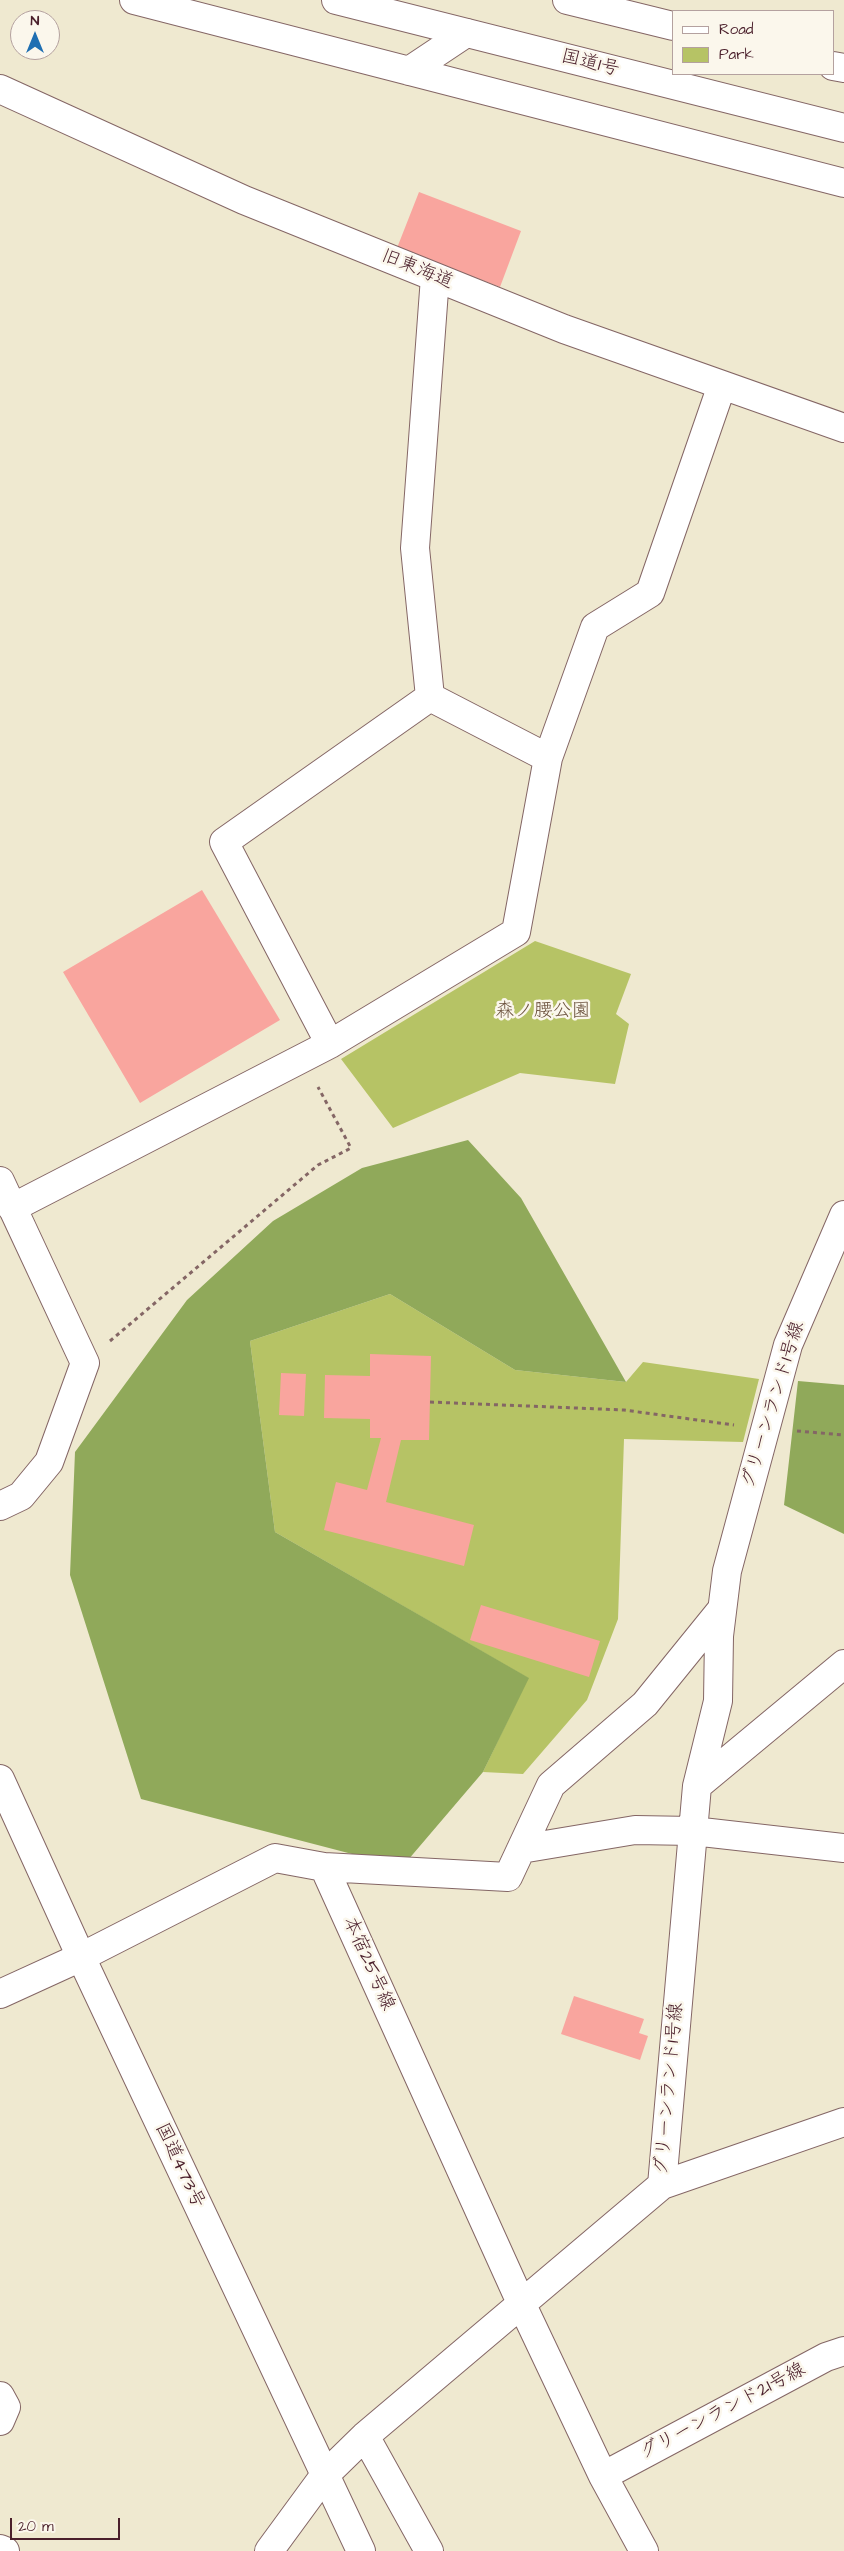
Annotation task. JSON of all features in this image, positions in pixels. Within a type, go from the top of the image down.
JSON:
[{"type":"main road","points":[[134,0],[844,183]]},
{"type":"main road","name":"国道1号","points":[[336,0],[844,128]]},
{"type":"main road","points":[[567,0],[606,5],[672,26]]},
{"type":"main road","points":[[409,71],[466,33]]},
{"type":"main road","name":"旧東海道","points":[[0,89],[244,200],[564,329],[844,428]]},
{"type":"main road","points":[[430,698],[415,548],[436,277]]},
{"type":"main road","points":[[12,1208],[330,1044],[516,932],[548,758],[595,628],[650,593],[722,385]]},
{"type":"main road","points":[[430,698],[548,758]]},
{"type":"main road","points":[[330,1044],[224,842],[430,698]]},
{"type":"main road","points":[[0,1181],[85,1363],[49,1462],[21,1496],[0,1506]]},
{"type":"main road","name":"グリーンランド1号線","points":[[324,2476],[365,2436],[662,2186],[697,1786],[718,1701],[719,1636],[727,1571],[788,1345],[844,1215]]},
{"type":"main road","points":[[0,1994],[81,1957],[275,1858],[324,1867],[508,1877],[551,1785],[646,1704],[722,1609]]},
{"type":"main road","points":[[697,1786],[844,1664]]},
{"type":"main road","name":"国道473号","points":[[0,1779],[81,1957],[361,2551]]},
{"type":"main road","points":[[521,1849],[635,1830],[693,1831],[844,1848]]},
{"type":"main road","name":"本宿25号線","points":[[324,1867],[522,2305],[603,2476],[644,2551]]},
{"type":"main road","points":[[662,2186],[844,2122]]},
{"type":"main road","name":"グリーンランド21号線","points":[[603,2476],[826,2357],[844,2351]]},
{"type":"main road","points":[[0,2396],[6,2407],[0,2421]]},
{"type":"main road","points":[[365,2436],[429,2551]]},
{"type":"main road","points":[[269,2551],[324,2476]]},
{"type":"main road","points":[[0,2549],[5,2551]]},
{"type":"path","points":[[85,1363],[318,1165],[351,1148],[302,1058]]},
{"type":"path","points":[[430,1402],[624,1410],[764,1429],[844,1435]]},
{"type":"green space","name":"森ノ腰公園","points":[[535,941],[631,974],[616,1014],[629,1024],[615,1084],[520,1073],[393,1128],[341,1059]]},
{"type":"green space","points":[[468,1140],[521,1198],[626,1382],[515,1370],[390,1294],[250,1341],[275,1532],[529,1678],[483,1772],[402,1867],[141,1799],[70,1575],[75,1452],[187,1300],[273,1221],[362,1168]]},
{"type":"green space","points":[[390,1294],[515,1370],[626,1382],[643,1362],[759,1379],[743,1442],[624,1439],[618,1619],[587,1700],[523,1774],[483,1772],[528,1678],[275,1532],[250,1341]]},
{"type":"green space","points":[[798,1381],[844,1385],[844,1534],[784,1505]]},
{"type":"building","points":[[419,192],[521,231],[500,287],[397,248]]},
{"type":"building","points":[[202,890],[280,1020],[140,1103],[63,972]]},
{"type":"building","points":[[370,1354],[431,1356],[429,1440],[401,1440],[386,1502],[474,1525],[464,1566],[324,1530],[336,1482],[367,1490],[381,1438],[370,1438],[370,1419],[324,1418],[325,1375],[370,1376]]},
{"type":"building","points":[[281,1373],[306,1374],[304,1416],[279,1415]]},
{"type":"building","points":[[481,1605],[600,1641],[589,1677],[470,1640]]},
{"type":"building","points":[[574,1996],[644,2019],[639,2033],[648,2036],[640,2060],[561,2034]]}]
